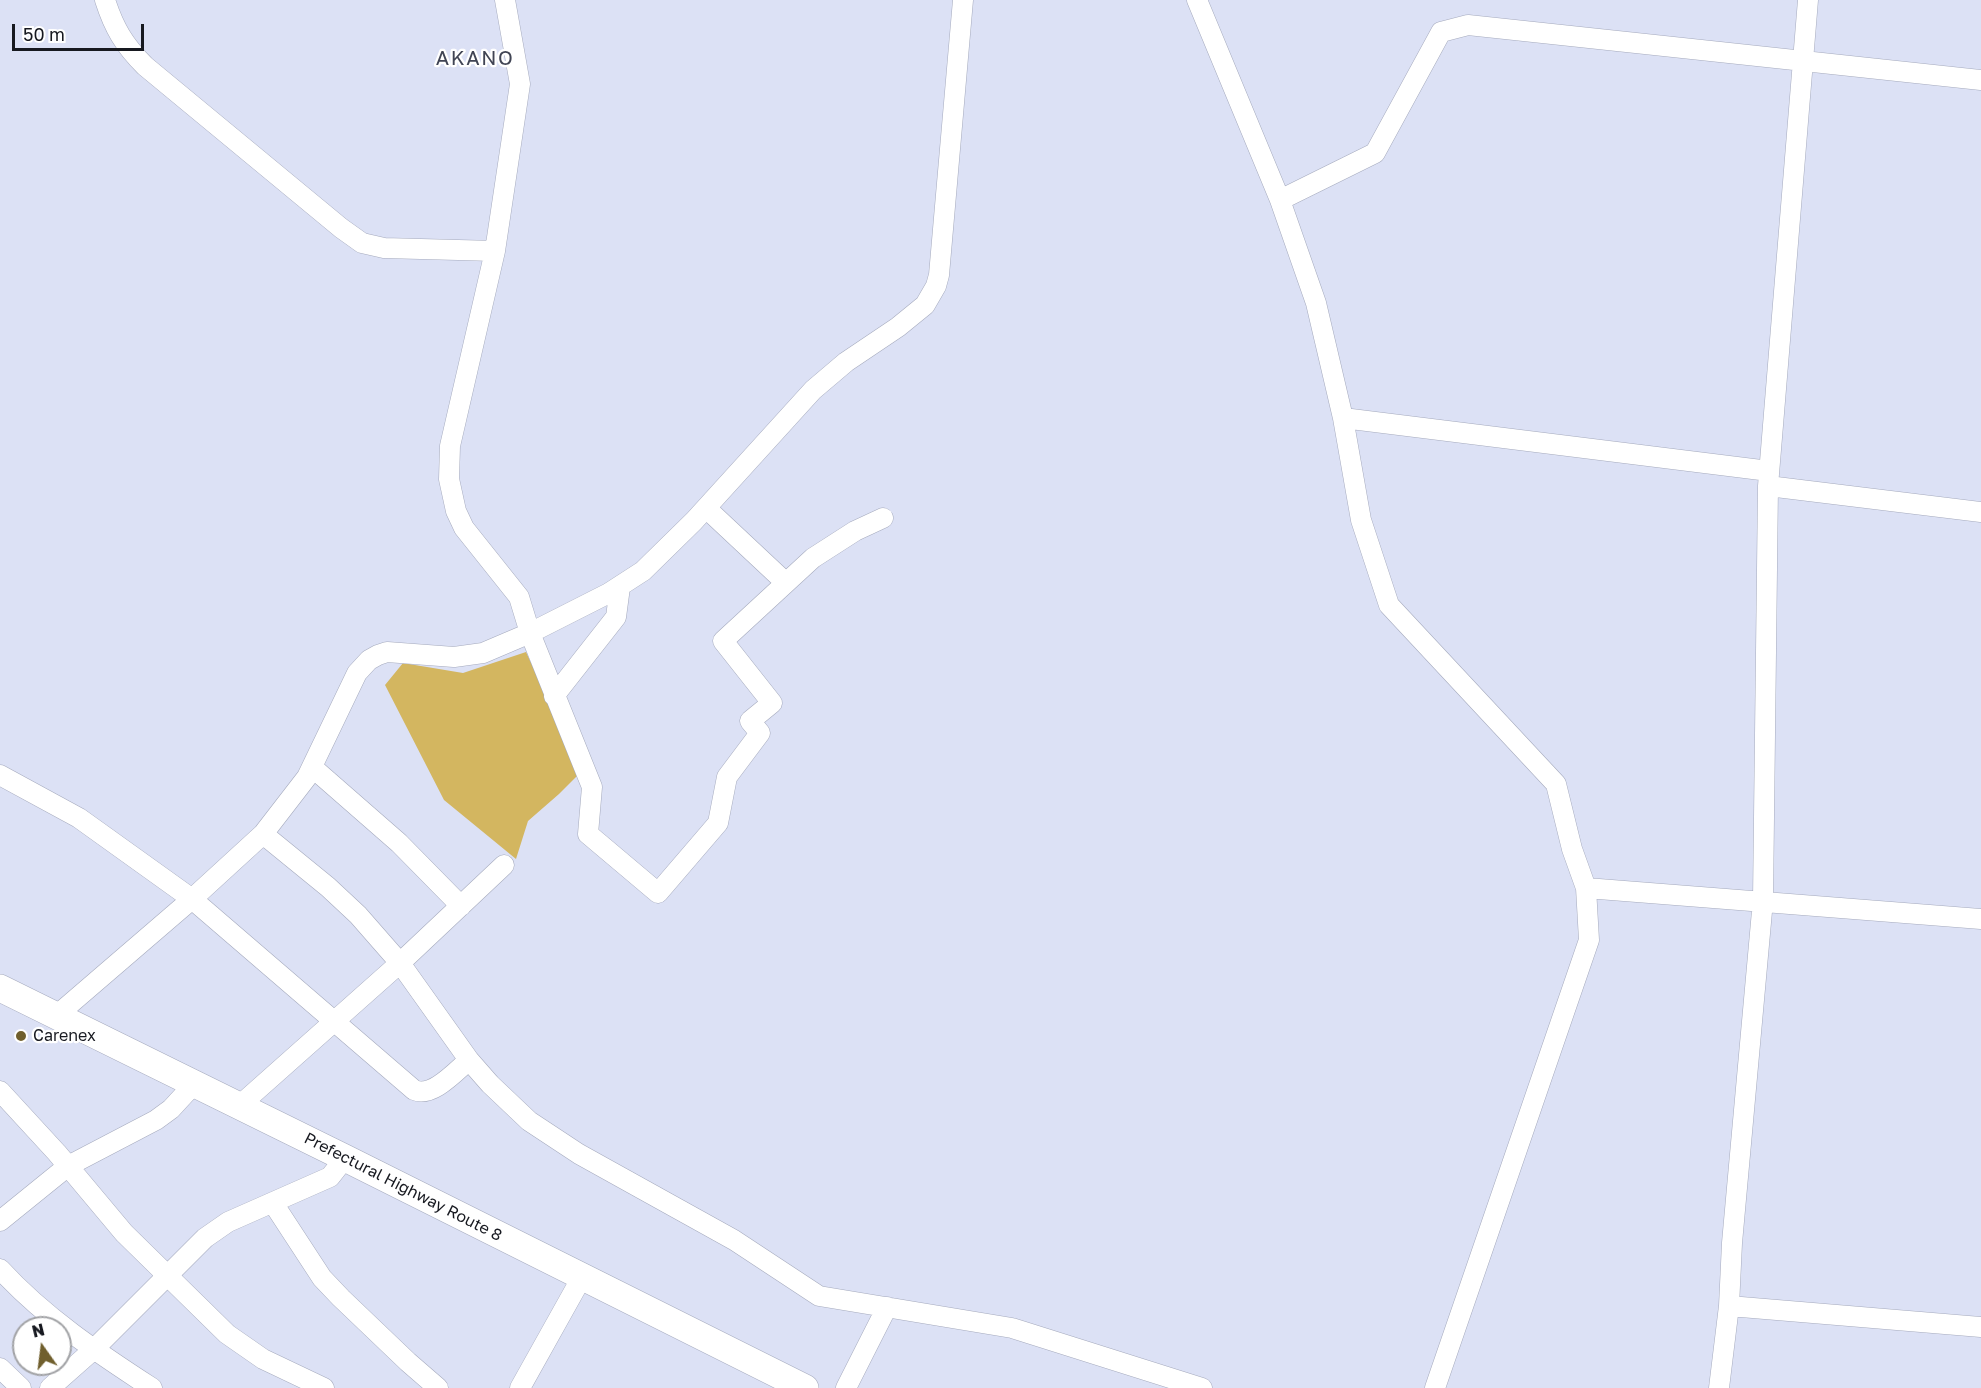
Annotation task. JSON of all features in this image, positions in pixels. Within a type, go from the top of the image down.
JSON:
[{"type":"main road","name":"Prefectural Highway Route 8","points":[[0,988],[805,1388]]},
{"type":"street","points":[[105,0],[125,44],[145,66],[332,221],[362,243],[384,248],[495,251]]},
{"type":"street","points":[[505,0],[520,84],[495,251],[450,446],[449,479],[453,502],[464,528],[519,597],[525,611],[530,633],[592,787],[588,834],[658,893],[718,823],[727,777],[760,733],[750,721],[772,703],[723,641],[785,582],[831,545],[883,518]]},
{"type":"street","points":[[56,1016],[192,899],[263,834],[296,794],[312,767],[353,681],[365,663],[382,653],[393,652],[454,657],[474,656],[494,650],[530,633],[620,587],[660,556],[813,390],[846,362],[898,327],[925,305],[939,275],[963,0]]},
{"type":"street","points":[[1197,0],[1280,200],[1316,303],[1343,418],[1362,520],[1389,605],[1556,784],[1572,849],[1586,888],[1589,940],[1435,1388]]},
{"type":"street","points":[[1719,1388],[1729,1306],[1732,1244],[1763,900],[1768,478],[1808,0]]},
{"type":"street","points":[[1280,200],[1375,153],[1441,32],[1468,25],[1981,80]]},
{"type":"street","points":[[1343,418],[1768,478],[1981,512]]},
{"type":"street","points":[[705,508],[785,582]]},
{"type":"street","points":[[554,696],[616,617],[620,587]]},
{"type":"street","points":[[312,767],[399,843],[461,906]]},
{"type":"street","points":[[0,775],[79,818],[192,899],[409,1086],[419,1092],[432,1090],[469,1060]]},
{"type":"street","points":[[263,834],[342,900],[400,963],[469,1060],[490,1084],[529,1121],[579,1154],[734,1240],[819,1296],[1012,1328],[1202,1388]]},
{"type":"street","points":[[239,1106],[400,963],[504,865]]},
{"type":"street","points":[[1586,888],[1763,900],[1981,919]]},
{"type":"street","points":[[0,1221],[68,1166],[156,1120],[171,1109],[194,1084]]},
{"type":"street","points":[[0,1091],[68,1166],[124,1233],[227,1334],[263,1359],[324,1388]]},
{"type":"street","points":[[50,1388],[93,1350],[205,1238],[228,1222],[330,1176],[345,1158]]},
{"type":"street","points":[[273,1203],[328,1285],[438,1388]]},
{"type":"street","points":[[0,1269],[17,1287],[93,1350],[152,1388]]},
{"type":"street","points":[[520,1388],[582,1277]]},
{"type":"street","points":[[1729,1306],[1981,1327]]},
{"type":"street","points":[[846,1388],[886,1307]]},
{"type":"street","points":[[0,1368],[21,1388]]},
{"type":"shaded area","points":[[526,652],[582,771],[528,821],[516,859],[444,800],[385,685],[403,663],[463,673]]},
{"type":"place","name":"Carenex","points":[[21,1036]]},
{"type":"district","name":"AKANO","points":[[475,59]]}]
